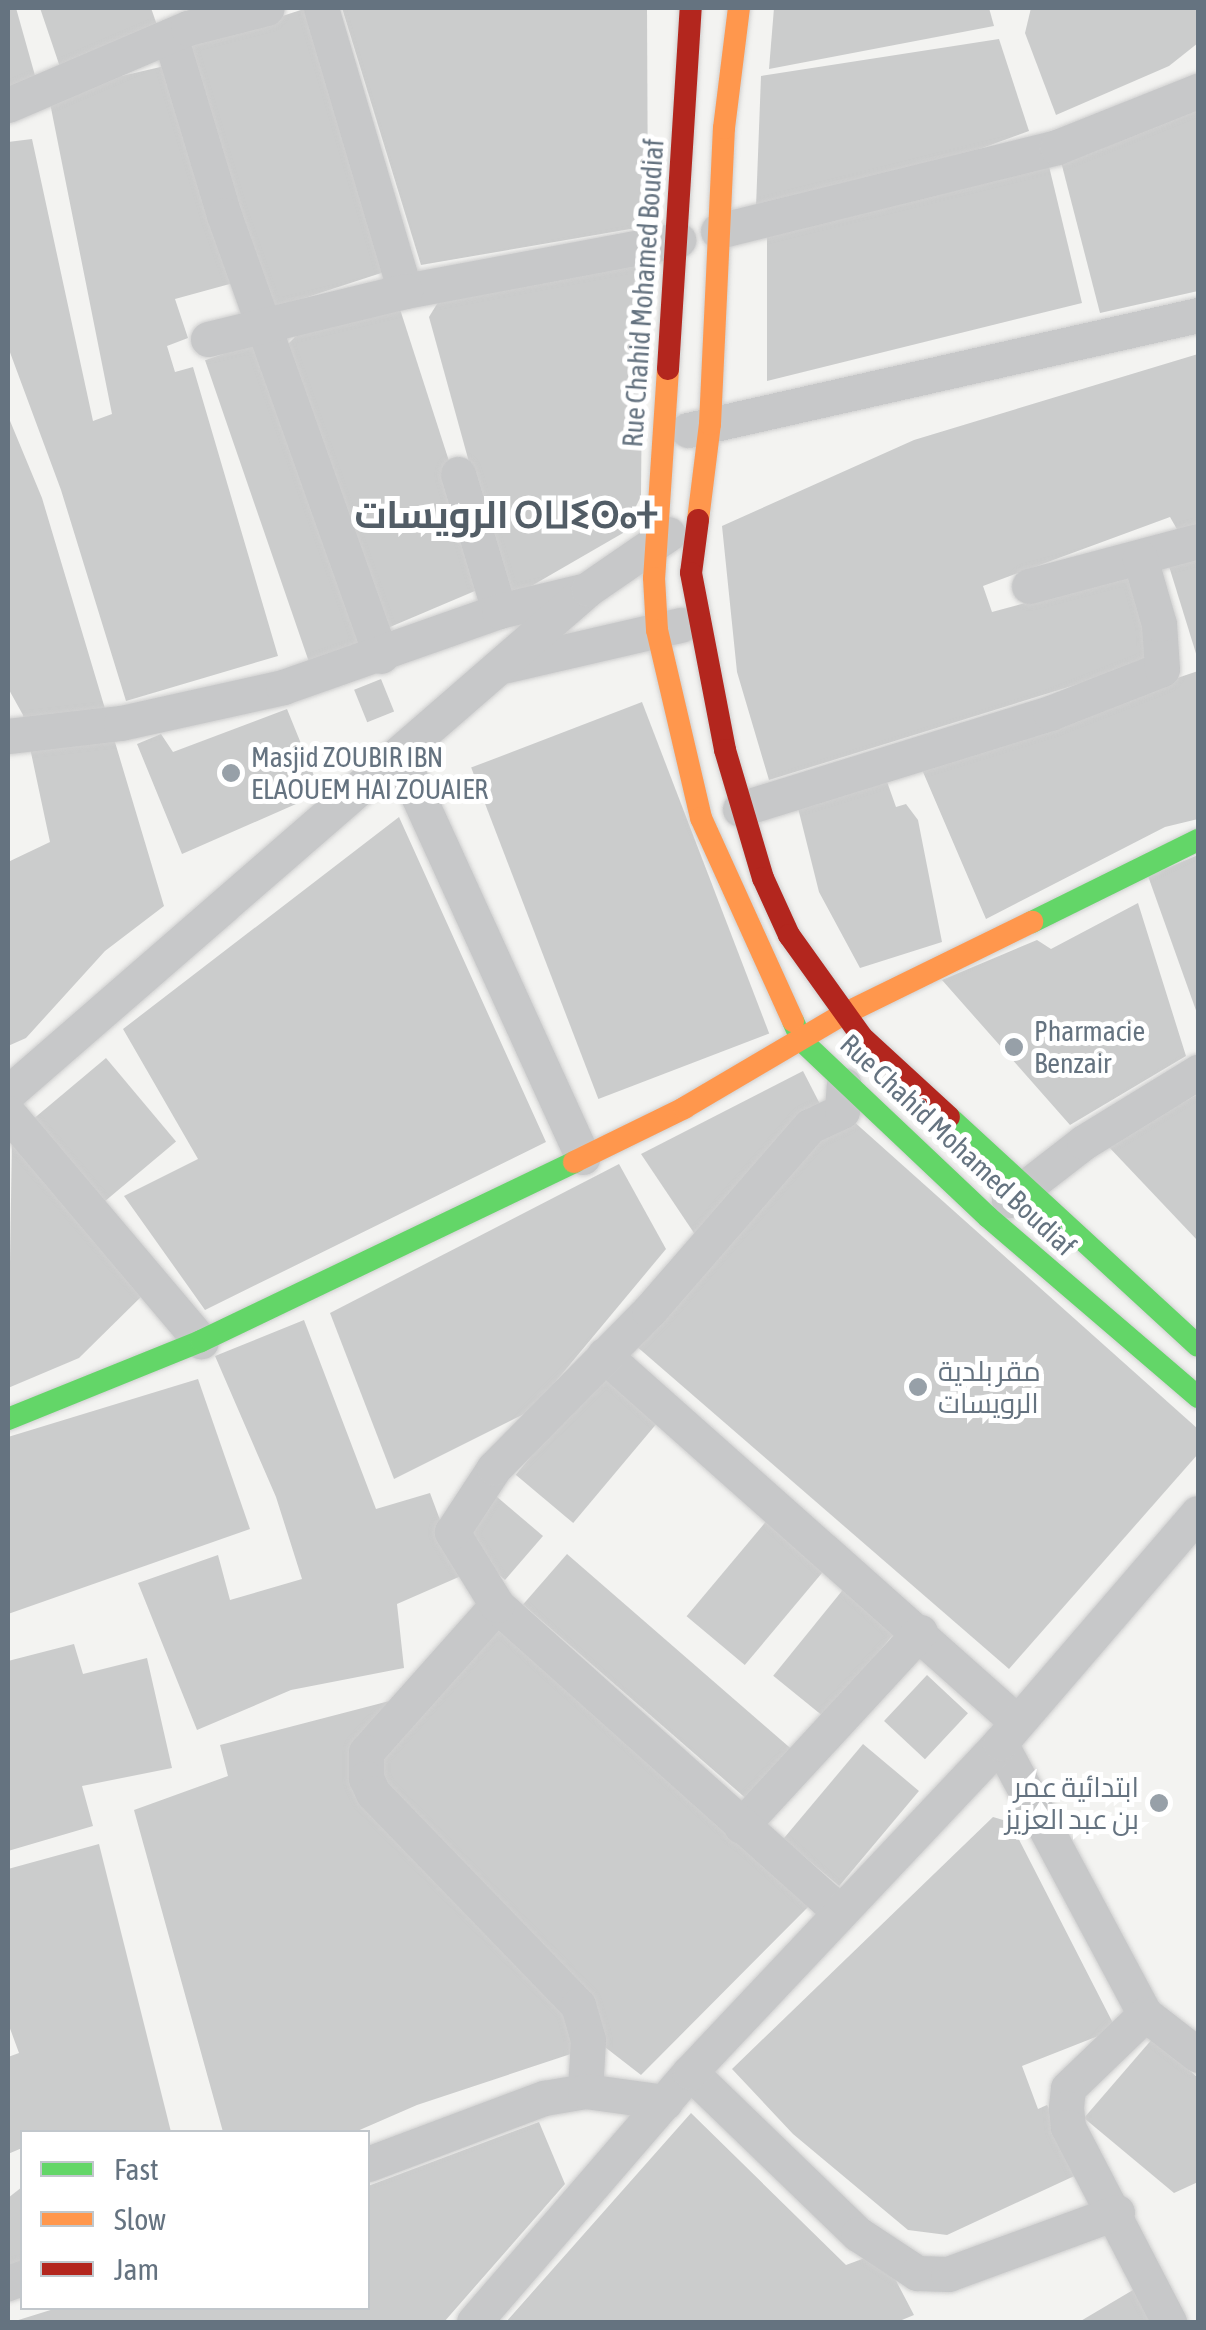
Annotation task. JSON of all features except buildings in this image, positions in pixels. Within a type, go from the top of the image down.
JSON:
[{"type":"main road","name":"Rue Chahid Mohamed Boudiaf","points":[[691,8],[668,436],[656,539],[657,630],[701,818],[802,1041],[844,1085],[988,1216],[1198,1397]]},
{"type":"main road","name":"Rue Chahid Mohamed Boudiaf","points":[[739,8],[718,231],[710,424],[692,524],[697,621],[740,809],[789,936],[842,1016],[1023,1188],[1198,1346]]},
{"type":"main road","points":[[8,1418],[201,1341],[584,1157],[842,1016],[1198,840]]},
{"type":"street","points":[[8,105],[170,36],[267,8]]},
{"type":"street","points":[[322,8],[405,291]]},
{"type":"street","points":[[170,36],[262,325],[381,656]]},
{"type":"street","points":[[718,231],[1057,147],[1198,92]]},
{"type":"street","points":[[208,339],[405,291],[678,240]]},
{"type":"street","points":[[668,436],[1198,315]]},
{"type":"street","points":[[458,474],[498,611]]},
{"type":"street","points":[[8,1092],[588,589],[656,539],[692,524]]},
{"type":"street","points":[[1029,586],[1198,540]]},
{"type":"street","points":[[740,809],[1050,713],[1162,668],[1163,641],[1140,558]]},
{"type":"street","points":[[8,736],[121,724],[283,687],[381,656],[498,611],[588,589]]},
{"type":"street","points":[[501,666],[697,621]]},
{"type":"street","points":[[399,754],[584,1157]]},
{"type":"street","points":[[988,1216],[1023,1188],[1198,1072]]},
{"type":"street","points":[[840,1912],[497,1605],[456,1544],[455,1519],[494,1468],[604,1355],[810,1126],[842,1111],[844,1085]]},
{"type":"street","points":[[8,1113],[201,1341]]},
{"type":"street","points":[[604,1355],[920,1632],[1008,1732],[1145,2014],[1198,2055]]},
{"type":"street","points":[[474,2322],[690,2072],[1008,1732],[1198,1513]]},
{"type":"street","points":[[497,1605],[366,1752],[366,1778],[373,1793],[578,2005],[588,2040],[586,2091]]},
{"type":"street","points":[[742,1826],[920,1632]]},
{"type":"street","points":[[1145,2014],[1068,2088],[1068,2127],[1117,2212],[1168,2322]]},
{"type":"street","points":[[690,2072],[846,2223],[917,2272],[948,2274],[1117,2212]]},
{"type":"street","points":[[370,2163],[544,2098],[586,2091],[664,2102]]},
{"type":"traffic: fast","points":[[1032,922],[1198,840]]},
{"type":"traffic: fast","points":[[793,1021],[802,1041],[988,1217],[1198,1397]]},
{"type":"traffic: fast","points":[[949,1117],[1198,1346]]},
{"type":"traffic: fast","points":[[8,1419],[201,1341],[574,1162]]},
{"type":"traffic: slow","points":[[698,520],[710,424],[724,128],[739,8]]},
{"type":"traffic: slow","points":[[668,369],[654,578],[657,630],[701,818],[793,1021]]},
{"type":"traffic: slow","points":[[574,1162],[684,1108],[842,1015],[1032,922]]},
{"type":"traffic: jam","points":[[668,369],[691,8]]},
{"type":"traffic: jam","points":[[698,520],[691,573],[725,750],[763,878],[789,935],[862,1037],[949,1117]]},
{"type":"place","name":"Masjid ZOUBIR IBN ELAOUEM HAI ZOUAIER","points":[[231,773]]},
{"type":"place","name":"Pharmacie Benzair","points":[[1014,1047]]},
{"type":"place","name":"مقر بلدية الرويسات","points":[[918,1387]]},
{"type":"place","name":"ابتدائية عمر بن عبد العزيز","points":[[1159,1803]]},
{"type":"district","name":"الرويسات ⵔⵡⵉⵙⴰⵜ","points":[[506,515]]}]
